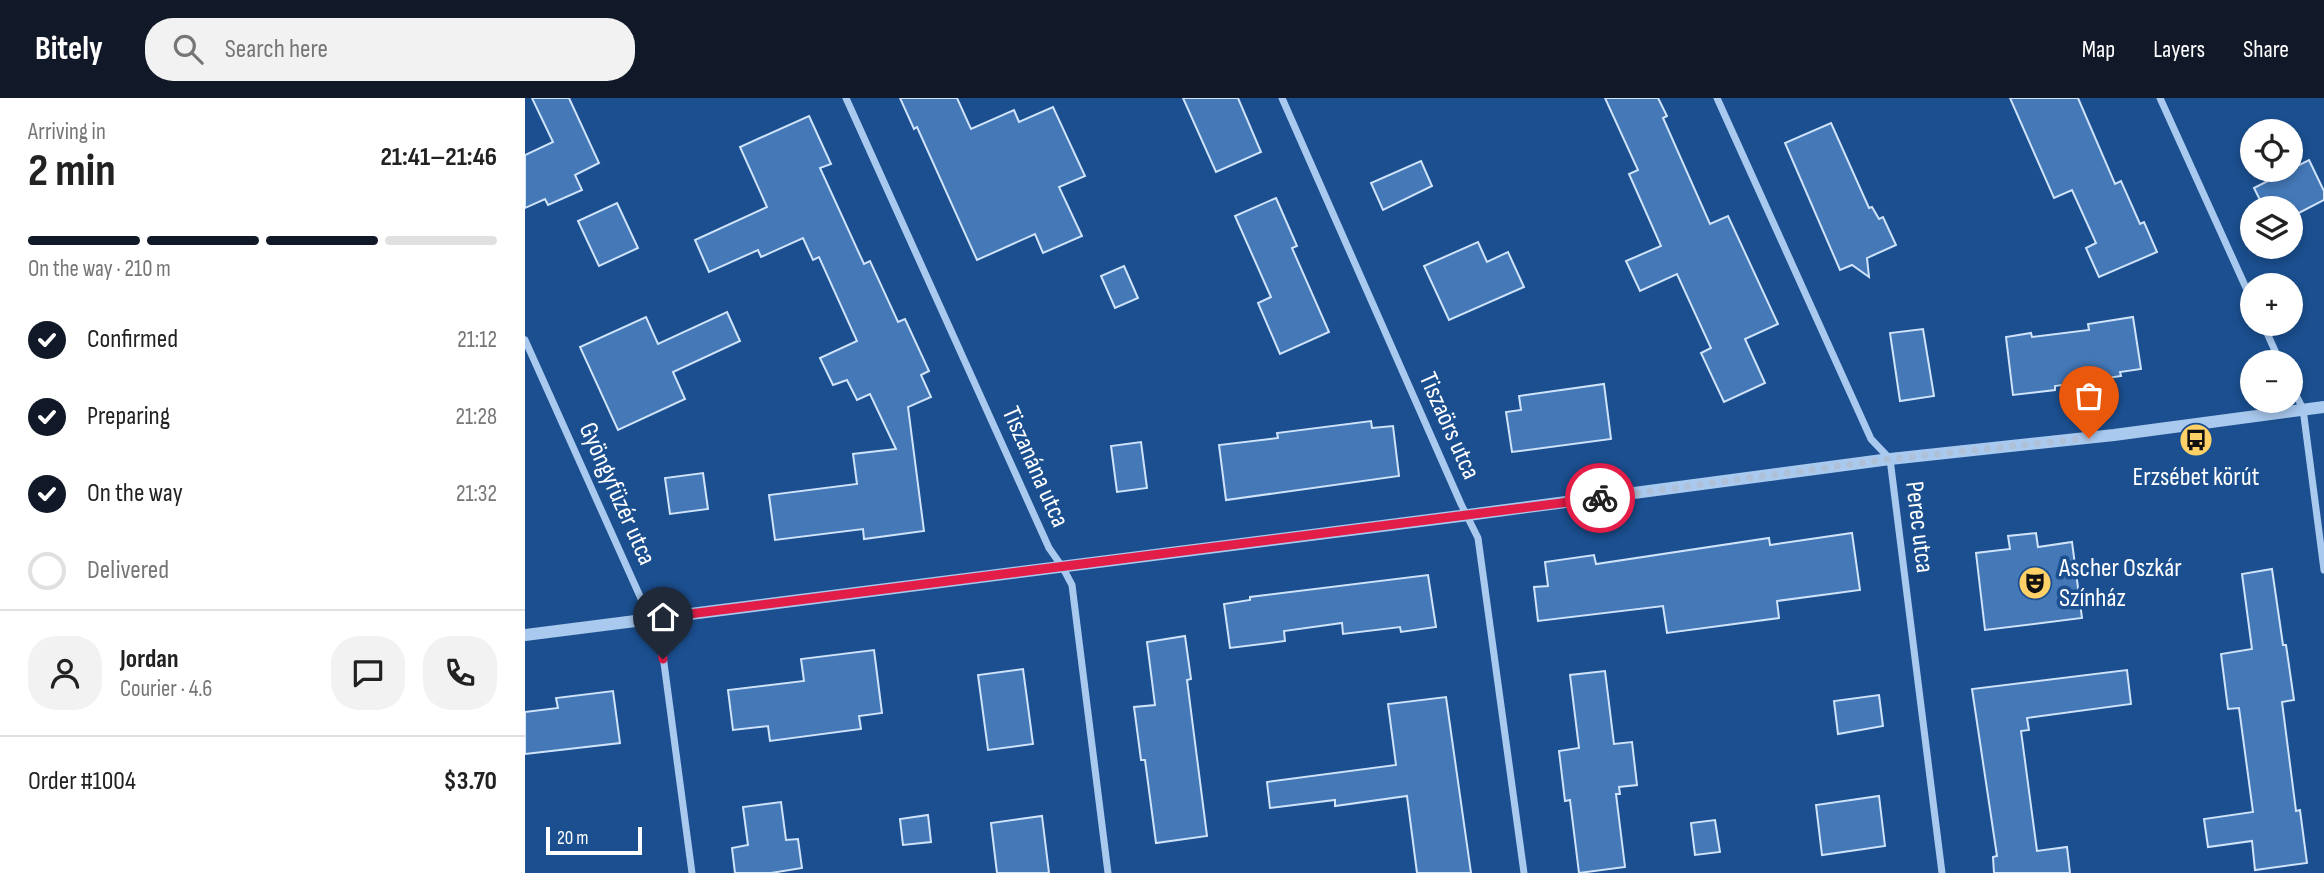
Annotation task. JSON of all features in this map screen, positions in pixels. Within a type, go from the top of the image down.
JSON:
[{"type":"street","name":"Tiszanána utca","points":[[846,98],[1049,548],[1072,585],[1108,873]]},
{"type":"street","name":"Tiszaörs utca","points":[[1282,98],[1478,538],[1524,873]]},
{"type":"street","name":"Perec utca","points":[[1717,98],[1871,439],[1890,459],[1942,873]]},
{"type":"street","points":[[2160,98],[2240,275]]},
{"type":"street","name":"Gyöngyfüzér utca","points":[[525,340],[643,603],[658,618],[692,873]]},
{"type":"street","points":[[2324,407],[2303,409],[2324,570]]},
{"type":"street","points":[[525,635],[1468,516],[1890,459],[2114,435],[2274,413]]},
{"type":"building","points":[[532,98],[569,98],[599,163],[575,175],[582,190],[548,205],[545,199],[525,208],[525,155],[553,142]]},
{"type":"building","points":[[900,98],[957,98],[971,129],[1014,110],[1019,122],[1053,107],[1085,176],[1059,187],[1082,236],[1043,253],[1035,234],[977,260],[917,127],[914,129]]},
{"type":"building","points":[[1183,98],[1238,98],[1261,152],[1216,172]]},
{"type":"building","points":[[1605,98],[1658,98],[1667,116],[1663,118],[1710,224],[1728,216],[1778,324],[1745,339],[1765,383],[1724,402],[1701,353],[1711,348],[1677,274],[1640,291],[1626,261],[1661,246],[1629,174],[1638,170]]},
{"type":"building","points":[[2010,98],[2078,98],[2115,184],[2121,181],[2140,224],[2144,222],[2157,252],[2099,277],[2086,248],[2096,243],[2072,190],[2054,198]]},
{"type":"building","points":[[809,116],[831,164],[820,168],[864,264],[870,261],[898,322],[905,319],[929,371],[921,375],[931,397],[908,407],[924,531],[864,539],[863,529],[775,540],[769,495],[857,484],[853,454],[896,449],[870,394],[857,400],[847,380],[833,385],[820,358],[857,341],[819,257],[813,260],[803,238],[761,257],[758,250],[709,272],[695,240],[767,207],[740,147]]},
{"type":"building","points":[[1831,123],[1869,208],[1872,207],[1879,219],[1883,217],[1896,245],[1867,258],[1869,277],[1852,265],[1840,270],[1785,143]]},
{"type":"building","points":[[2309,160],[2324,191],[2324,200],[2303,211],[2303,196],[2258,196],[2254,188],[2266,182],[2303,182],[2303,163]]},
{"type":"building","points":[[1421,161],[1432,186],[1383,210],[1371,183]]},
{"type":"building","points":[[1276,198],[1297,246],[1292,248],[1329,332],[1280,354],[1258,303],[1271,297],[1235,216]]},
{"type":"building","points":[[617,203],[638,248],[599,266],[578,221]]},
{"type":"building","points":[[1478,242],[1487,262],[1508,252],[1524,287],[1449,320],[1424,266]]},
{"type":"building","points":[[1124,266],[1138,298],[1115,308],[1101,276]]},
{"type":"building","points":[[727,312],[740,341],[673,372],[685,399],[618,430],[580,347],[646,317],[658,344]]},
{"type":"building","points":[[2133,317],[2141,369],[2120,372],[2121,376],[2055,386],[2055,390],[2013,395],[2006,337],[2031,333],[2032,337],[2089,330],[2088,324]]},
{"type":"building","points":[[1923,329],[1934,396],[1900,401],[1890,333]]},
{"type":"building","points":[[1604,384],[1611,439],[1512,452],[1506,412],[1521,410],[1519,396]]},
{"type":"building","points":[[1371,421],[1372,428],[1393,426],[1399,476],[1226,500],[1219,445],[1278,438],[1277,433]]},
{"type":"building","points":[[1141,442],[1147,488],[1117,492],[1111,446]]},
{"type":"building","points":[[703,473],[708,509],[670,514],[665,478]]},
{"type":"building","points":[[1852,533],[1860,590],[1777,601],[1779,618],[1667,633],[1663,606],[1538,621],[1534,587],[1548,586],[1545,562],[1594,555],[1596,564],[1769,538],[1770,545]]},
{"type":"building","points":[[2036,533],[2038,547],[2072,542],[2082,618],[1985,630],[1976,553],[2010,549],[2008,536]]},
{"type":"building","points":[[2272,569],[2294,700],[2282,702],[2296,811],[2300,810],[2307,863],[2255,870],[2252,841],[2208,847],[2204,819],[2253,812],[2239,708],[2228,709],[2221,654],[2252,649],[2242,574]]},
{"type":"building","points":[[1428,575],[1436,627],[1401,632],[1400,627],[1343,634],[1342,623],[1284,631],[1285,641],[1230,648],[1224,604],[1250,600],[1250,597]]},
{"type":"building","points":[[1185,636],[1191,679],[1187,680],[1207,836],[1156,843],[1145,760],[1141,760],[1134,707],[1155,705],[1147,642]]},
{"type":"building","points":[[874,650],[882,713],[859,716],[861,729],[770,741],[768,726],[733,730],[728,690],[804,681],[801,659]]},
{"type":"building","points":[[1023,669],[1033,744],[988,750],[978,675]]},
{"type":"building","points":[[2127,670],[2131,704],[2027,718],[2029,730],[2021,731],[2037,851],[2067,847],[2070,873],[1994,873],[1993,857],[1997,856],[1972,689]]},
{"type":"building","points":[[1605,671],[1614,744],[1632,742],[1637,785],[1619,787],[1620,794],[1616,794],[1625,867],[1579,873],[1570,800],[1565,801],[1559,751],[1579,748],[1570,675]]},
{"type":"building","points":[[613,691],[620,743],[525,754],[525,712],[558,708],[556,698]]},
{"type":"building","points":[[1879,695],[1883,726],[1838,734],[1834,701]]},
{"type":"building","points":[[1446,697],[1471,873],[1417,873],[1407,796],[1335,806],[1335,800],[1270,808],[1267,782],[1396,765],[1388,704]]},
{"type":"building","points":[[1879,796],[1885,846],[1822,855],[1816,805]]},
{"type":"building","points":[[781,802],[786,840],[798,839],[802,868],[771,873],[735,873],[732,848],[748,845],[743,807]]},
{"type":"building","points":[[928,815],[931,842],[903,845],[900,819]]},
{"type":"building","points":[[1042,816],[1049,873],[997,873],[991,823]]},
{"type":"building","points":[[1715,820],[1720,852],[1695,855],[1691,823]]},
{"type":"way so far","points":[[1600,498],[1890,459],[2089,438]]},
{"type":"place","name":"Erzsébet körút","points":[[2196,440]]},
{"type":"place","name":"Ascher Oszkár Színház","points":[[2035,583]]},
{"type":"route","points":[[663,659],[658,618],[1600,498]]}]
